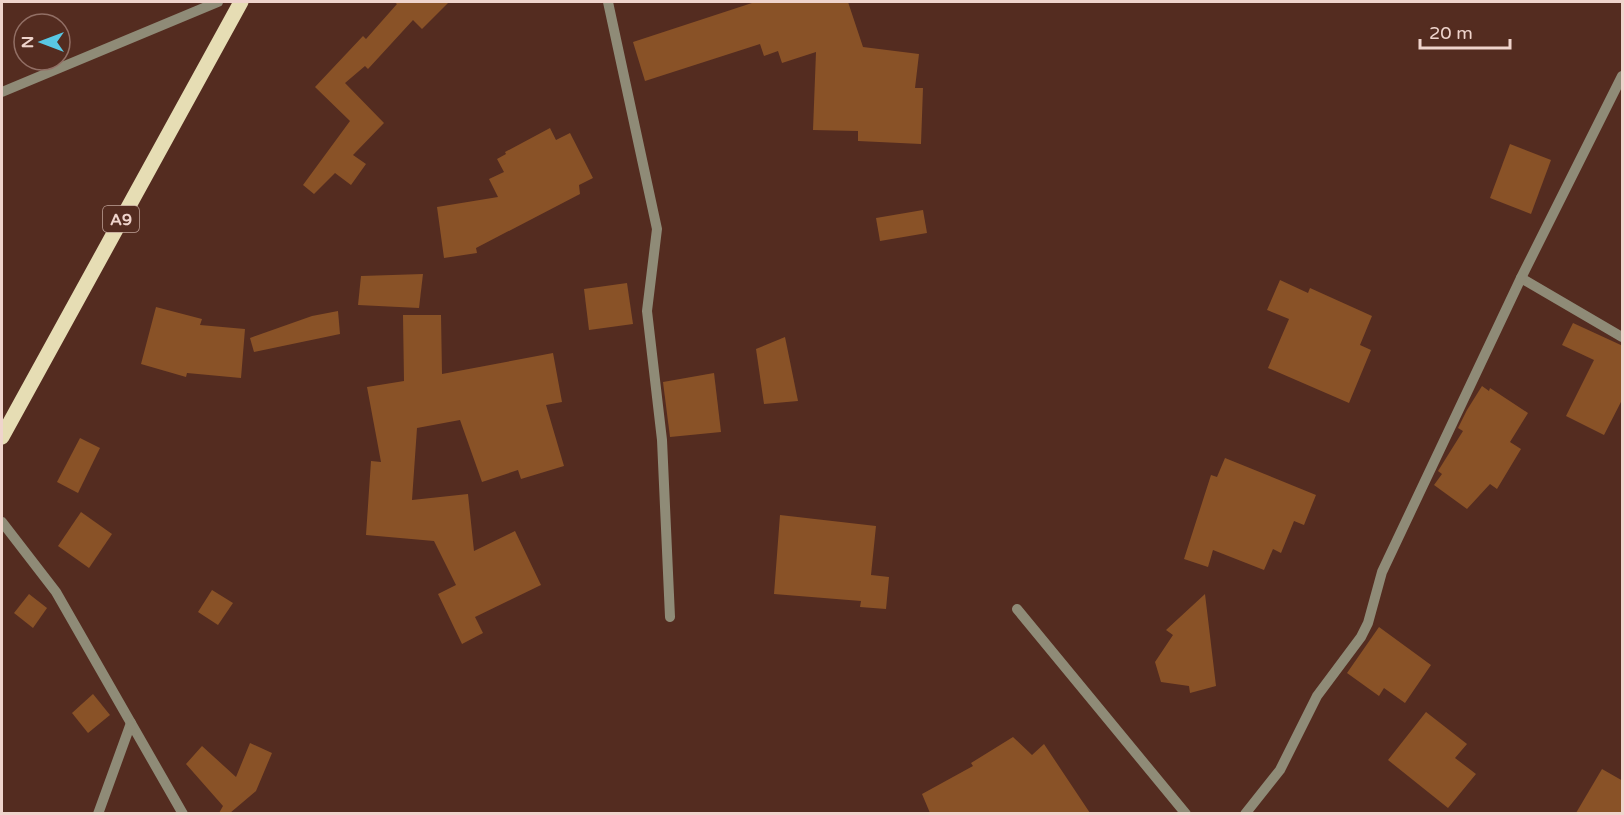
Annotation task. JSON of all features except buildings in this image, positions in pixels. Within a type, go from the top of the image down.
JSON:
[{"type":"main road","name":"A9","points":[[2,437],[241,2]]},
{"type":"street","points":[[2,92],[218,2]]},
{"type":"street","points":[[608,2],[657,229],[647,310],[662,440],[670,617]]},
{"type":"street","points":[[1245,813],[1280,770],[1317,696],[1368,623],[1382,572],[1521,278],[1623,76]]},
{"type":"street","points":[[1521,278],[1623,337]]},
{"type":"street","points":[[2,522],[56,592],[183,813]]},
{"type":"street","points":[[1017,609],[1186,813]]},
{"type":"street","points":[[98,813],[131,723]]}]
